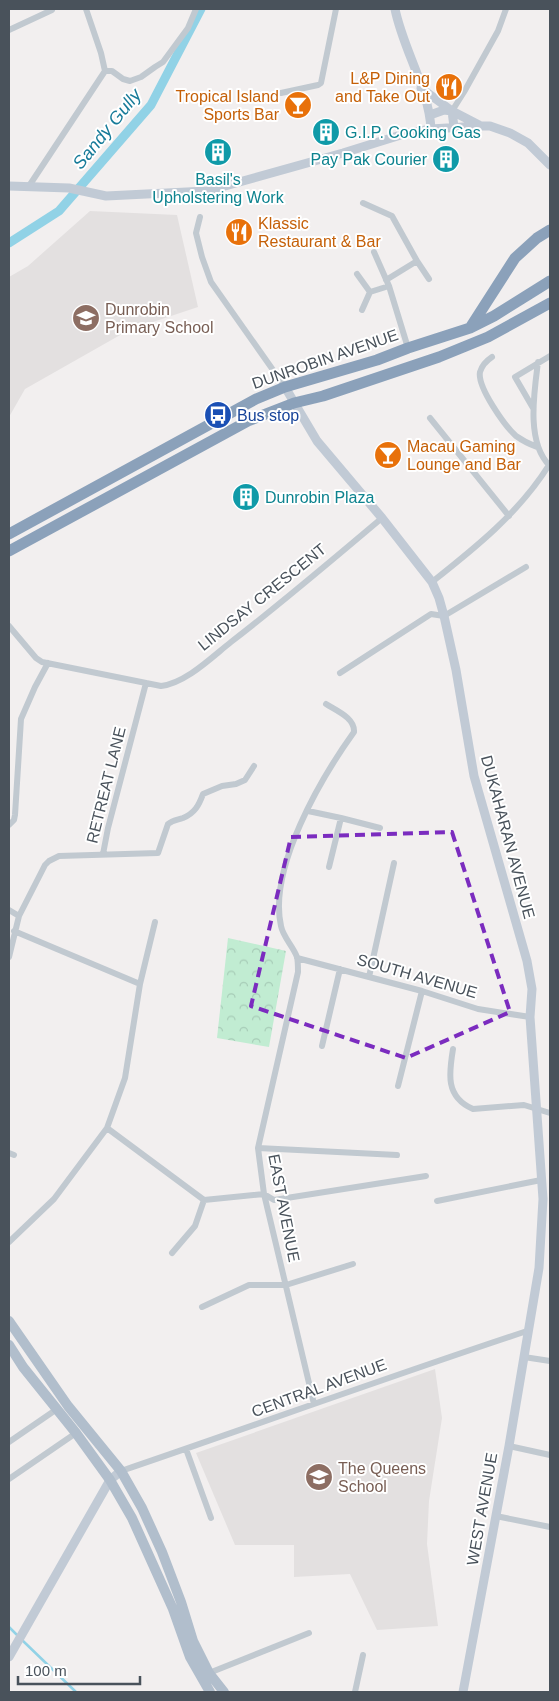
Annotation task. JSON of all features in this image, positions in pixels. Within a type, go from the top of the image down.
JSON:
[{"type":"highway","points":[[470,328],[515,258],[537,238],[550,230]]},
{"type":"highway","name":"DUNROBIN AVENUE","points":[[9,534],[240,407],[285,387],[376,360],[470,328],[494,316],[550,281]]},
{"type":"highway","name":"DUNROBIN AVENUE","points":[[9,551],[248,421],[294,403],[323,396],[488,338],[550,303]]},
{"type":"main road","points":[[9,1321],[68,1406],[121,1471],[142,1508],[162,1552],[193,1641],[209,1672],[224,1692]]},
{"type":"main road","points":[[9,1345],[23,1367],[76,1433],[110,1480],[132,1518],[173,1609],[190,1657],[210,1692]]},
{"type":"street","points":[[29,186],[105,71],[86,9]]},
{"type":"street","points":[[105,71],[112,71],[123,79],[130,81],[141,77],[156,67],[163,62],[188,28],[196,9]]},
{"type":"street","points":[[280,93],[321,83],[336,9]]},
{"type":"street","points":[[395,9],[404,43],[430,115],[431,129]]},
{"type":"street","points":[[454,127],[452,111],[498,31],[506,9]]},
{"type":"street","points":[[9,30],[52,10]]},
{"type":"street","points":[[421,88],[452,111],[480,126]]},
{"type":"street","points":[[430,115],[444,110],[452,111]]},
{"type":"street","points":[[9,184],[69,188],[106,196],[207,191],[404,134],[431,129],[480,126],[490,126],[510,132],[528,143],[550,165]]},
{"type":"street","points":[[363,203],[392,216],[417,261],[429,278]]},
{"type":"street","points":[[200,217],[196,233],[202,257],[212,282],[285,387],[317,441],[382,518]]},
{"type":"street","points":[[374,252],[388,283],[408,348]]},
{"type":"street","points":[[362,310],[370,292],[388,283],[417,261]]},
{"type":"street","points":[[357,274],[370,292]]},
{"type":"street","points":[[533,408],[515,377],[550,356]]},
{"type":"street","points":[[492,357],[485,362],[480,374],[483,389],[501,418],[515,435],[525,442],[537,446]]},
{"type":"street","points":[[432,582],[466,556],[495,530],[538,482],[549,466],[537,446],[533,408],[538,362]]},
{"type":"street","points":[[430,418],[508,516]]},
{"type":"street","name":"DUKAHARAN AVENUE","points":[[382,518],[432,582],[444,616],[456,670],[474,776],[527,961],[532,989],[530,1017],[541,1180],[547,1201],[539,1268],[527,1331]]},
{"type":"street","name":"LINDSAY CRESCENT","points":[[9,626],[36,658],[48,664],[161,686],[171,685],[179,682],[268,614],[382,518]]},
{"type":"street","points":[[340,673],[431,614],[444,616],[526,567]]},
{"type":"street","points":[[9,825],[15,815],[21,719],[35,687],[48,664]]},
{"type":"street","name":"RETREAT LANE","points":[[9,957],[19,916],[49,860],[58,856],[103,854],[146,683]]},
{"type":"street","points":[[297,958],[281,927],[279,893],[288,854],[323,779],[354,732],[354,726],[351,721],[326,704]]},
{"type":"street","points":[[103,854],[158,853],[168,824],[171,821],[184,818],[198,808],[203,794],[222,786],[246,780],[254,766]]},
{"type":"street","points":[[308,811],[380,828]]},
{"type":"street","points":[[329,866],[341,818]]},
{"type":"street","points":[[369,977],[394,863]]},
{"type":"street","points":[[9,910],[19,916]]},
{"type":"street","points":[[9,1242],[54,1199],[107,1128],[125,1078],[140,984],[155,922]]},
{"type":"street","points":[[14,931],[140,984]]},
{"type":"street","name":"SOUTH AVENUE","points":[[297,958],[478,1009],[530,1017]]},
{"type":"street","name":"EAST AVENUE","points":[[297,958],[298,972],[258,1148],[264,1194],[314,1404]]},
{"type":"street","points":[[322,1046],[340,969]]},
{"type":"street","points":[[398,1086],[422,992]]},
{"type":"street","points":[[454,1049],[449,1072],[450,1082],[454,1092],[466,1106],[473,1109],[524,1105],[550,1113]]},
{"type":"street","points":[[107,1128],[204,1200],[264,1194],[274,1200],[426,1176]]},
{"type":"street","points":[[258,1148],[397,1155]]},
{"type":"street","points":[[437,1201],[541,1180]]},
{"type":"street","points":[[172,1254],[195,1226],[204,1200]]},
{"type":"street","points":[[202,1308],[250,1284],[286,1285],[353,1264]]},
{"type":"street","name":"WEST AVENUE","points":[[464,1691],[509,1446],[527,1331]]},
{"type":"street","name":"CENTRAL AVENUE","points":[[121,1471],[361,1386],[527,1331]]},
{"type":"street","points":[[524,1357],[550,1361]]},
{"type":"street","points":[[9,1442],[57,1409]]},
{"type":"street","points":[[9,1479],[76,1433]]},
{"type":"street","points":[[509,1446],[550,1455]]},
{"type":"street","points":[[186,1449],[211,1518]]},
{"type":"street","points":[[9,1657],[110,1480],[121,1471]]},
{"type":"street","points":[[496,1516],[550,1527]]},
{"type":"street","points":[[209,1672],[309,1633]]},
{"type":"street","points":[[355,1692],[363,1655]]},
{"type":"highlighted area","points":[[452,832],[510,1012],[406,1058],[251,1006],[291,837]]},
{"type":"shaded area","name":"Dunrobin Primary School","points":[[90,211],[177,215],[198,307],[129,330],[25,389],[9,417],[9,277],[28,266]]},
{"type":"shaded area","name":"The Queens School","points":[[435,1369],[442,1418],[429,1501],[427,1544],[438,1626],[377,1630],[350,1574],[294,1577],[294,1545],[235,1545],[196,1453]]},
{"type":"green space","points":[[228,938],[286,951],[269,1047],[217,1038]]},
{"type":"waterway","name":"Sandy Gully","points":[[9,243],[59,211],[151,105],[201,9]]},
{"type":"waterway","name":"Sandy Gully","points":[[9,1627],[18,1636]]},
{"type":"waterway","name":"Sandy Gully","points":[[22,1640],[76,1692]]},
{"type":"place","name":"L&P Dining and Take Out","points":[[449,87]]},
{"type":"place","name":"Tropical Island Sports Bar","points":[[298,105]]},
{"type":"place","name":"G.I.P. Cooking Gas","points":[[326,132]]},
{"type":"place","name":"Basil's Upholstering Work","points":[[218,152]]},
{"type":"place","name":"Pay Pak Courier","points":[[446,159]]},
{"type":"place","name":"Klassic Restaurant & Bar","points":[[239,232]]},
{"type":"place","name":"Dunrobin Primary School","points":[[86,318]]},
{"type":"place","name":"Bus stop","points":[[218,415]]},
{"type":"place","name":"Macau Gaming Lounge and Bar","points":[[388,455]]},
{"type":"place","name":"Dunrobin Plaza","points":[[246,497]]},
{"type":"place","name":"The Queens School","points":[[319,1477]]}]
